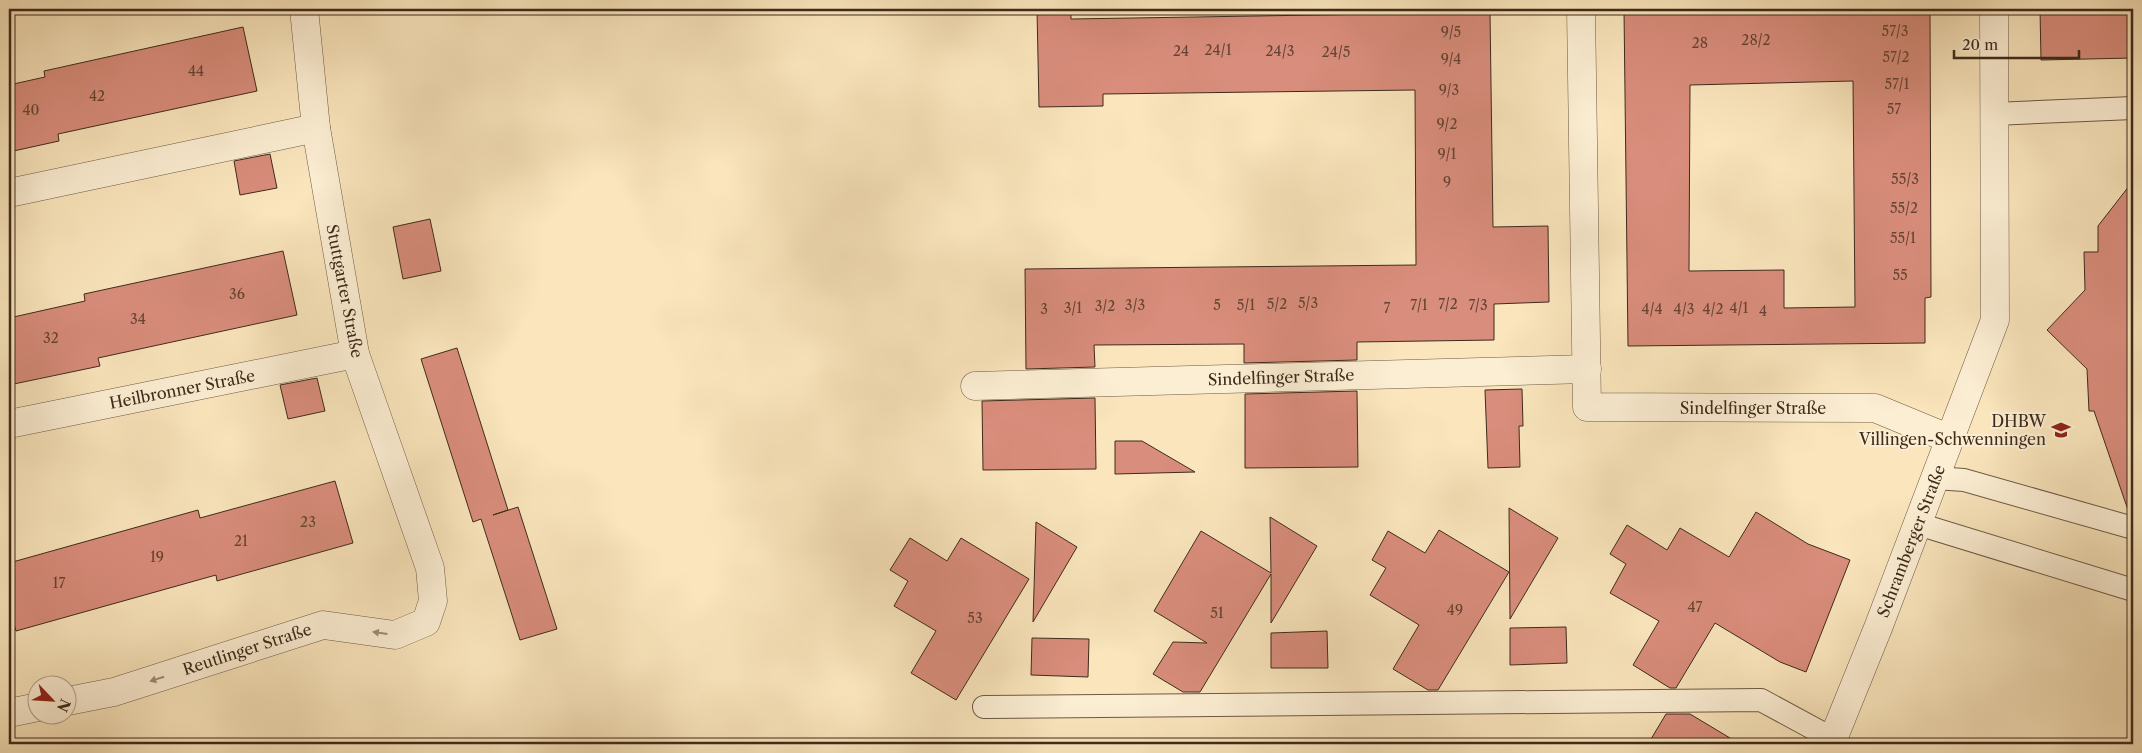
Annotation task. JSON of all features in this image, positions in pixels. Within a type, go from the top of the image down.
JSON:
[{"type":"street","name":"Stuttgarter Straße","points":[[304,9],[316,128],[355,354],[430,568],[433,601],[426,622]]},
{"type":"street","name":"Sindelfinger Straße","points":[[1581,9],[1587,407],[1875,408],[1950,439]]},
{"type":"street","name":"Schramberger Straße","points":[[1832,742],[1918,524],[1995,320],[1994,9]]},
{"type":"street","points":[[9,193],[316,128]]},
{"type":"street","name":"Heilbronner Straße","points":[[9,424],[355,354]]},
{"type":"street","name":"Sindelfinger Straße","points":[[975,386],[1587,369]]},
{"type":"street","name":"Reutlinger Straße","points":[[78,699],[114,692],[323,625],[395,635],[426,622]]},
{"type":"street","points":[[9,713],[28,709]]},
{"type":"lane","points":[[1994,114],[2133,108]]},
{"type":"lane","points":[[1935,478],[1964,480],[2133,528]]},
{"type":"lane","points":[[1918,524],[2133,590]]},
{"type":"lane","points":[[984,707],[1761,700],[1832,742]]},
{"type":"building","points":[[1037,9],[1071,9],[1071,19],[1379,14],[1379,9],[1454,9],[1454,13],[1490,13],[1493,227],[1548,226],[1549,302],[1494,304],[1494,340],[1357,342],[1357,360],[1244,363],[1244,344],[1094,345],[1095,367],[1026,369],[1025,269],[1416,265],[1415,90],[1103,94],[1103,106],[1039,107]]},
{"type":"building","points":[[1930,9],[1931,297],[1925,298],[1925,343],[1628,346],[1624,10]],"holes":[[[1853,81],[1855,307],[1784,308],[1784,270],[1689,271],[1690,85]]]},
{"type":"building","points":[[2040,9],[2133,9],[2133,58],[2041,60]]},
{"type":"building","points":[[243,27],[257,91],[58,134],[59,141],[9,152],[9,85],[45,77],[44,71]]},
{"type":"building","points":[[270,154],[277,188],[240,195],[234,161]]},
{"type":"building","points":[[2133,181],[2133,510],[2128,510],[2094,411],[2089,411],[2087,369],[2047,330],[2085,290],[2084,252],[2098,252],[2098,226]]},
{"type":"building","points":[[430,219],[441,271],[403,279],[393,227]]},
{"type":"building","points":[[283,251],[297,315],[98,358],[100,366],[9,385],[9,318],[85,301],[84,294]]},
{"type":"building","points":[[457,348],[508,510],[493,515],[518,507],[557,629],[520,640],[481,519],[473,522],[421,359]]},
{"type":"building","points":[[317,378],[325,411],[288,419],[280,385]]},
{"type":"building","points":[[1522,389],[1523,426],[1519,426],[1520,467],[1488,468],[1485,390]]},
{"type":"building","points":[[1357,391],[1358,467],[1245,468],[1245,394]]},
{"type":"building","points":[[1095,398],[1096,469],[983,470],[982,401]]},
{"type":"building","points":[[1115,441],[1142,441],[1195,472],[1115,474]]},
{"type":"building","points":[[335,481],[353,543],[217,581],[216,575],[16,631],[9,607],[9,563],[198,510],[200,518]]},
{"type":"building","points":[[1509,508],[1558,538],[1510,619]]},
{"type":"building","points":[[1756,512],[1808,544],[1850,560],[1806,672],[1780,662],[1715,623],[1676,688],[1670,688],[1633,665],[1659,621],[1610,593],[1626,564],[1610,554],[1627,525],[1667,550],[1680,528],[1729,557]]},
{"type":"building","points":[[1270,517],[1317,546],[1271,623],[1271,574],[1200,692],[1183,692],[1153,674],[1173,642],[1207,643],[1154,611],[1201,531],[1271,573]]},
{"type":"building","points":[[1036,522],[1077,547],[1033,622]]},
{"type":"building","points":[[1439,530],[1509,572],[1438,690],[1428,690],[1393,669],[1419,625],[1370,595],[1386,568],[1372,560],[1388,531],[1425,553]]},
{"type":"building","points":[[910,538],[947,561],[961,538],[1029,579],[956,700],[911,673],[936,631],[894,606],[908,581],[890,570]]},
{"type":"building","points":[[1566,627],[1567,663],[1510,665],[1510,628]]},
{"type":"building","points":[[1327,631],[1328,668],[1271,668],[1271,633]]},
{"type":"building","points":[[1032,638],[1089,639],[1088,677],[1031,675]]},
{"type":"building","points":[[1666,714],[1690,714],[1740,744],[1648,744]]},
{"type":"place","name":"DHBW Villingen-Schwenningen","points":[[2061,430]]}]
